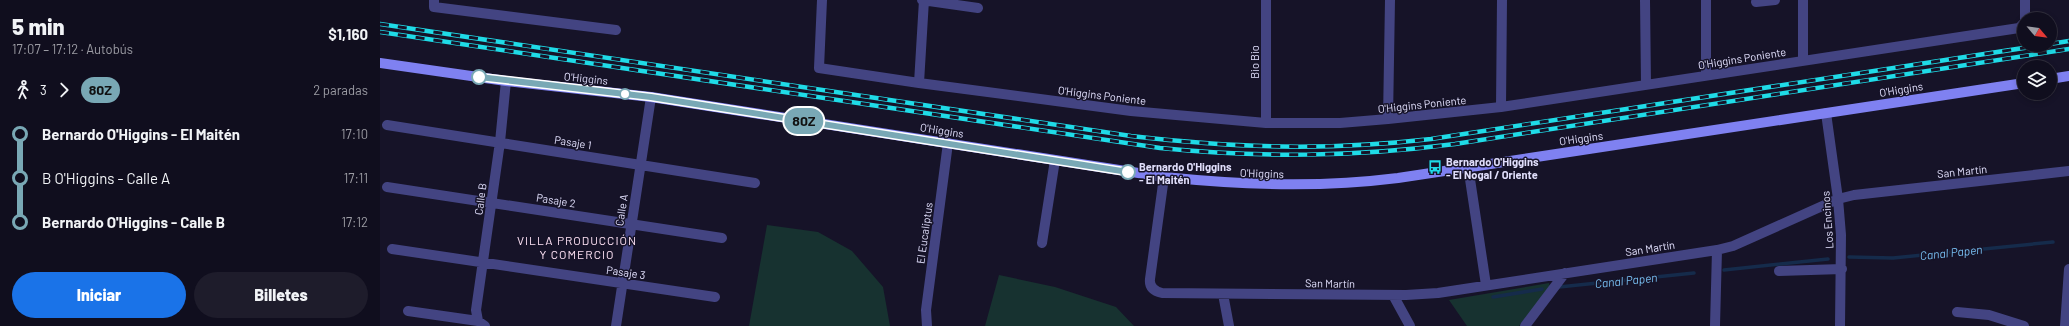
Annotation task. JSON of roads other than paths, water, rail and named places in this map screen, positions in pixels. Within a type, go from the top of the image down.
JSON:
[{"type":"street","name":"O'Higgins Poniente","points":[[822,0],[819,68],[919,83],[1131,111],[1266,123],[1353,122],[1501,107],[2017,28]]},
{"type":"street","points":[[919,83],[924,0],[978,8]]},
{"type":"street","name":"Bio Bio","points":[[1266,0],[1266,123]]},
{"type":"street","points":[[1388,119],[1390,0]]},
{"type":"street","points":[[1501,107],[1502,0]]},
{"type":"street","points":[[1645,0],[1646,84]]},
{"type":"street","points":[[1706,0],[1706,75]]},
{"type":"street","points":[[1756,2],[1775,0]]},
{"type":"street","points":[[1803,0],[1803,60]]},
{"type":"street","points":[[2024,12],[2025,0]]},
{"type":"street","points":[[434,3],[616,30]]},
{"type":"street","name":"O'Higgins","points":[[380,63],[506,81],[651,97],[1164,178],[1229,184],[1334,185],[1398,178],[1468,166],[2017,84]]},
{"type":"street","points":[[2057,78],[2069,76]]},
{"type":"street","name":"Calle B","points":[[482,323],[476,310],[500,142],[506,81]]},
{"type":"street","name":"Calle A","points":[[616,326],[651,97]]},
{"type":"street","name":"Los Encinos","points":[[1826,113],[1838,199],[1842,268],[1840,326]]},
{"type":"street","name":"Pasaje 1","points":[[387,125],[755,182]]},
{"type":"street","name":"El Eucaliptus","points":[[927,326],[926,310],[948,143]]},
{"type":"street","points":[[1042,243],[1056,160]]},
{"type":"street","points":[[1468,166],[1486,285]]},
{"type":"street","name":"San Martín","points":[[1164,178],[1150,279],[1152,288],[1162,293],[1393,295],[1438,293],[1717,250],[1746,240],[1838,199],[1871,193],[2069,171]]},
{"type":"street","name":"Pasaje 2","points":[[388,187],[722,238]]},
{"type":"street","name":"Pasaje 3","points":[[392,249],[715,297]]},
{"type":"street","points":[[1715,326],[1717,250]]},
{"type":"street","points":[[1779,271],[1842,268]]},
{"type":"street","points":[[2066,326],[2069,270]]},
{"type":"street","points":[[1525,326],[1565,273]]},
{"type":"street","points":[[1223,294],[1229,326]]},
{"type":"street","points":[[1393,295],[1410,326]]},
{"type":"street","points":[[408,311],[482,323]]},
{"type":"street","points":[[1957,312],[1989,315],[2024,326]]},
{"type":"waterway","name":"Canal Papen","points":[[1849,257],[1893,258],[2053,242]]},
{"type":"waterway","name":"Canal Papen","points":[[1724,270],[1828,259]]},
{"type":"waterway","name":"Canal Papen","points":[[1559,287],[1694,273]]},
{"type":"waterway","name":"Canal Papen","points":[[1493,297],[1542,289]]},
{"type":"railway","points":[[380,24],[1131,136],[1207,143],[1281,146],[1355,145],[1431,139],[2017,49]]},
{"type":"railway","points":[[380,32],[1160,148],[1272,155],[1381,152],[1455,144],[2069,49]]},
{"type":"railway","points":[[2057,43],[2069,41]]},
{"type":"place","name":"Bernardo O'Higgins - El Nogal / Oriente","points":[[1435,167]]},
{"type":"place","name":"Bernardo O'Higgins - El Maitén","points":[[1128,172]]},
{"type":"district","name":"VILLA PRODUCCIÓN Y COMERCIO","points":[[577,247]]}]
